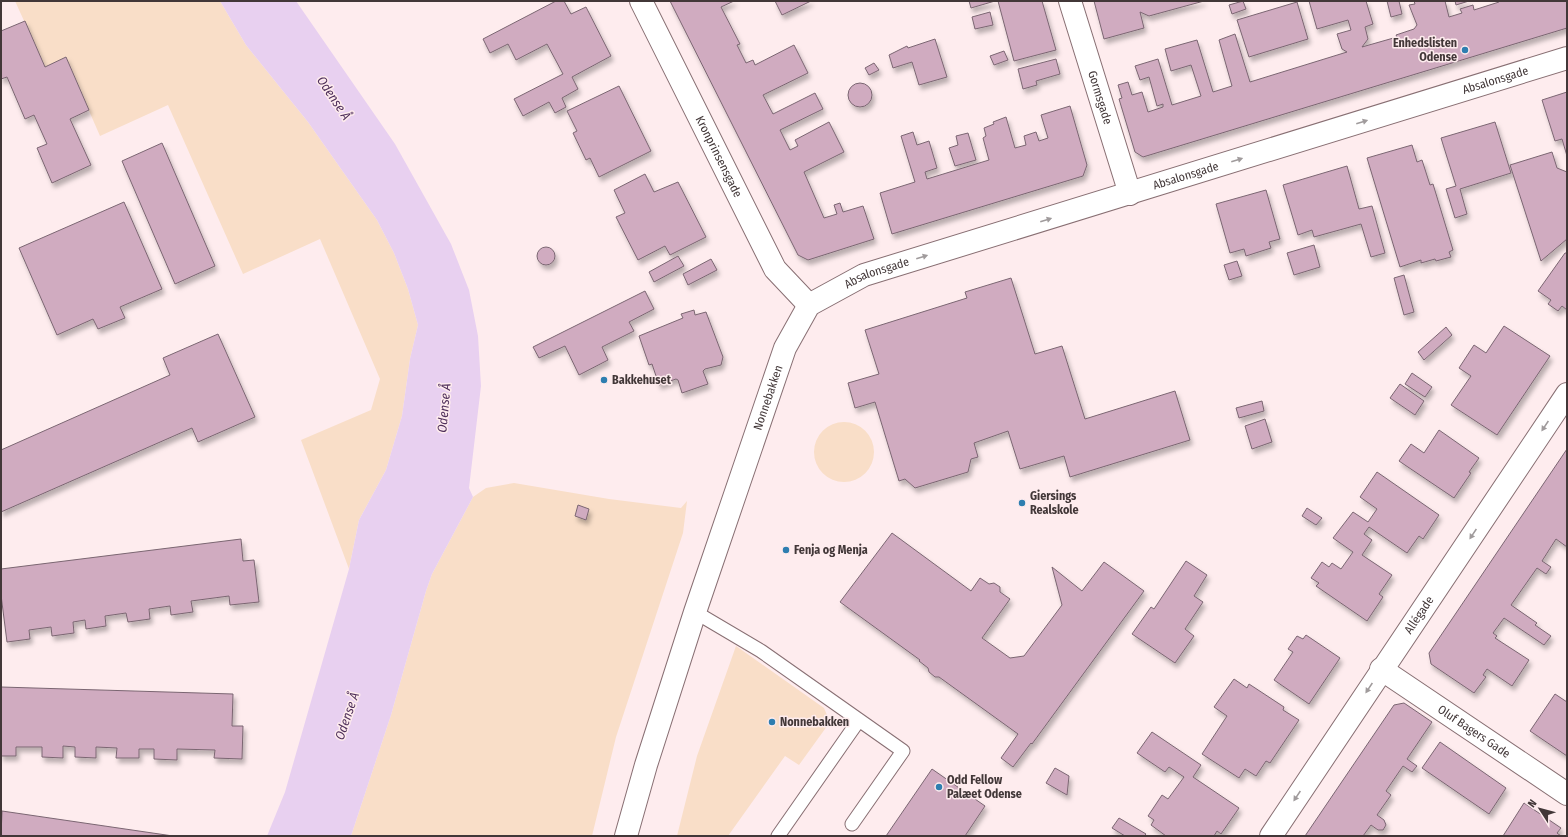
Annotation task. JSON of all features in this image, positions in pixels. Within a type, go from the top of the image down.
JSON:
[{"type":"main road","name":"Kronprinsensgade","points":[[640,1],[775,268],[809,305]]},
{"type":"main road","name":"Gormsgade","points":[[1070,1],[1130,194]]},
{"type":"main road","name":"Absalonsgade","points":[[809,305],[864,275],[1567,58]]},
{"type":"main road","name":"Nonnebakken","points":[[626,836],[646,765],[695,612],[785,348],[809,305]]},
{"type":"main road","name":"Allégade","points":[[1271,836],[1381,669],[1567,394]]},
{"type":"main road","name":"Oluf Bagers Gade","points":[[1381,669],[1567,794]]},
{"type":"lane","points":[[695,612],[761,650],[903,751],[852,824]]},
{"type":"lane","points":[[778,836],[859,720]]},
{"type":"shaded area","points":[[15,1],[220,1],[246,45],[308,122],[377,220],[394,253],[408,289],[418,325],[410,359],[402,416],[386,470],[359,520],[349,569],[301,440],[371,410],[380,379],[320,239],[243,274],[168,105],[100,136],[66,58],[45,67]]},
{"type":"shaded area","points":[[838,422],[850,422],[861,427],[869,435],[874,446],[872,464],[861,477],[850,482],[838,482],[827,477],[819,469],[814,458],[814,446],[819,435],[827,427]]},
{"type":"shaded area","points":[[514,483],[609,499],[681,508],[687,501],[683,533],[616,737],[592,836],[351,836],[391,715],[432,574],[473,497],[486,488]]},
{"type":"shaded area","points":[[736,646],[824,708],[830,722],[799,765],[785,756],[728,836],[677,836],[697,756]]},
{"type":"water","name":"Odense Å","points":[[220,1],[296,1],[395,144],[451,244],[469,290],[478,336],[481,386],[469,488],[473,497],[432,574],[391,715],[351,836],[267,836],[285,792],[349,569],[359,520],[386,470],[402,416],[410,359],[418,325],[408,289],[394,253],[377,220],[308,122],[246,45]]},
{"type":"building","points":[[556,1],[564,1],[571,14],[586,7],[611,56],[572,77],[578,89],[562,98],[566,107],[555,113],[549,102],[523,116],[514,99],[563,74],[547,44],[516,60],[508,44],[490,53],[483,39]]},
{"type":"building","points":[[670,1],[734,1],[721,7],[740,44],[737,45],[746,63],[753,60],[755,65],[794,45],[808,73],[763,95],[773,114],[815,93],[823,109],[780,130],[790,150],[798,146],[795,140],[829,122],[844,152],[804,172],[824,218],[837,214],[834,205],[840,203],[843,212],[863,206],[874,239],[808,260],[798,255]]},
{"type":"building","points":[[775,1],[811,1],[782,15]]},
{"type":"building","points":[[969,1],[995,1],[971,8]]},
{"type":"building","points":[[998,1],[1042,1],[1056,50],[1014,61]]},
{"type":"building","points":[[1094,1],[1204,1],[1149,16],[1140,12],[1144,28],[1104,39]]},
{"type":"building","points":[[1243,1],[1246,9],[1232,14],[1229,5]]},
{"type":"building","points":[[1309,1],[1366,1],[1373,24],[1365,27],[1368,39],[1362,47],[1397,37],[1396,35],[1414,29],[1417,25],[1409,5],[1415,4],[1414,1],[1445,1],[1449,17],[1462,13],[1460,9],[1473,5],[1474,10],[1499,2],[1498,1],[1567,1],[1567,28],[1143,157],[1135,152],[1119,99],[1122,98],[1118,85],[1128,82],[1132,95],[1142,92],[1148,112],[1163,107],[1163,104],[1157,106],[1149,77],[1140,80],[1135,66],[1158,59],[1172,105],[1201,96],[1191,65],[1171,71],[1165,49],[1197,40],[1213,92],[1232,86],[1219,40],[1235,34],[1250,82],[1347,52],[1342,49],[1337,34],[1351,30],[1348,20],[1317,29]]},
{"type":"building","points":[[1387,1],[1399,1],[1402,14],[1391,17]]},
{"type":"building","points":[[1455,1],[1469,1],[1456,5]]},
{"type":"building","points":[[1297,2],[1308,39],[1249,57],[1237,20]]},
{"type":"building","points":[[990,12],[993,25],[975,29],[972,17]]},
{"type":"building","points":[[25,21],[45,67],[66,57],[89,110],[70,119],[91,165],[52,183],[37,148],[47,144],[34,115],[25,119],[7,77],[1,79],[1,31]]},
{"type":"building","points":[[935,39],[947,77],[919,85],[912,62],[893,68],[889,55],[907,46],[908,48]]},
{"type":"building","points":[[1004,51],[1008,60],[994,65],[990,56]]},
{"type":"building","points":[[1056,59],[1060,74],[1036,81],[1037,85],[1023,89],[1018,69]]},
{"type":"building","points":[[874,63],[879,70],[869,75],[865,68]]},
{"type":"building","points":[[860,83],[868,87],[872,95],[868,103],[860,107],[852,103],[848,95],[852,87]]},
{"type":"building","points":[[619,86],[651,151],[599,177],[590,158],[586,160],[573,133],[577,131],[567,111]]},
{"type":"building","points":[[1567,92],[1567,156],[1562,139],[1555,141],[1542,100]]},
{"type":"building","points":[[1070,106],[1087,165],[1083,176],[892,234],[880,193],[915,182],[901,136],[913,132],[917,145],[929,141],[937,168],[925,172],[927,179],[989,160],[983,138],[986,136],[984,128],[994,124],[993,122],[1006,117],[1015,148],[1026,145],[1024,136],[1036,132],[1039,141],[1048,138],[1041,115]]},
{"type":"building","points":[[1495,122],[1511,173],[1460,189],[1467,214],[1455,218],[1446,189],[1456,186],[1441,138]]},
{"type":"building","points":[[968,133],[976,160],[955,166],[949,148],[958,145],[956,136]]},
{"type":"building","points":[[162,143],[215,266],[175,284],[122,161]]},
{"type":"building","points":[[1412,145],[1417,162],[1422,160],[1430,185],[1433,184],[1453,250],[1449,252],[1451,257],[1421,263],[1421,260],[1400,267],[1367,158]]},
{"type":"building","points":[[1552,152],[1557,168],[1567,172],[1567,239],[1541,261],[1510,165]]},
{"type":"building","points":[[1347,166],[1359,209],[1372,206],[1385,253],[1371,257],[1361,224],[1314,237],[1312,230],[1298,235],[1283,185]]},
{"type":"building","points":[[645,174],[654,192],[678,182],[706,237],[670,255],[665,246],[638,260],[616,217],[625,213],[614,190]]},
{"type":"building","points":[[1266,190],[1280,239],[1269,242],[1271,248],[1246,256],[1244,249],[1230,253],[1216,204]]},
{"type":"building","points":[[124,202],[162,289],[120,307],[125,318],[98,329],[93,319],[57,335],[19,248]]},
{"type":"building","points":[[1314,245],[1320,267],[1294,275],[1287,253]]},
{"type":"building","points":[[542,247],[550,247],[555,252],[553,263],[550,265],[542,265],[537,260],[537,252]]},
{"type":"building","points":[[1565,253],[1567,253],[1567,310],[1562,306],[1558,311],[1548,304],[1551,300],[1538,291]]},
{"type":"building","points":[[678,256],[684,266],[654,282],[649,272]]},
{"type":"building","points":[[711,259],[717,270],[688,285],[683,274]]},
{"type":"building","points":[[1237,261],[1242,276],[1229,280],[1224,265]]},
{"type":"building","points":[[1404,275],[1414,312],[1404,315],[1394,278]]},
{"type":"building","points":[[1011,278],[1035,354],[1062,346],[1085,419],[1175,391],[1190,440],[1070,477],[1064,456],[1020,469],[1008,431],[974,443],[978,457],[971,459],[968,472],[915,488],[905,479],[899,481],[875,402],[855,408],[848,383],[879,374],[865,330],[967,298],[965,292]]},
{"type":"building","points":[[645,291],[654,309],[629,322],[634,331],[602,347],[608,360],[579,375],[565,346],[539,358],[533,347]]},
{"type":"building","points":[[694,310],[695,315],[706,312],[723,357],[721,365],[705,369],[703,371],[708,384],[682,393],[678,380],[676,379],[659,385],[652,364],[649,365],[639,336],[683,318],[681,314]]},
{"type":"building","points":[[1504,326],[1550,356],[1497,435],[1451,405],[1471,376],[1459,368],[1474,345],[1486,353]]},
{"type":"building","points":[[1446,327],[1452,335],[1424,360],[1418,352]]},
{"type":"building","points":[[218,334],[255,417],[198,442],[192,428],[1,512],[1,450],[170,375],[163,358]]},
{"type":"building","points":[[1412,373],[1432,387],[1425,397],[1405,384]]},
{"type":"building","points":[[1400,384],[1424,401],[1415,415],[1390,398]]},
{"type":"building","points":[[1262,401],[1264,411],[1239,418],[1236,408]]},
{"type":"building","points":[[1265,419],[1272,442],[1252,449],[1245,426]]},
{"type":"building","points":[[1439,430],[1479,458],[1454,498],[1399,461],[1411,444],[1424,453]]},
{"type":"building","points":[[1567,449],[1567,547],[1556,539],[1542,561],[1551,567],[1546,574],[1537,568],[1511,605],[1537,623],[1535,625],[1551,636],[1544,645],[1504,618],[1493,633],[1497,636],[1495,638],[1529,660],[1512,686],[1487,669],[1483,675],[1486,677],[1474,693],[1431,664],[1429,653]]},
{"type":"building","points":[[1377,472],[1439,515],[1423,539],[1419,536],[1407,553],[1369,527],[1364,534],[1372,540],[1362,555],[1392,575],[1379,594],[1383,597],[1367,621],[1316,586],[1319,583],[1311,578],[1322,562],[1329,567],[1332,563],[1341,569],[1353,552],[1333,538],[1353,512],[1368,522],[1377,509],[1360,497]]},
{"type":"building","points":[[578,505],[589,509],[586,520],[575,516]]},
{"type":"building","points":[[1307,508],[1322,518],[1316,525],[1302,516]]},
{"type":"building","points":[[892,533],[971,591],[980,578],[989,584],[994,583],[1000,587],[1000,592],[1010,599],[982,638],[1010,658],[1024,656],[1062,605],[1052,567],[1082,591],[1104,562],[1144,591],[1032,744],[1031,743],[1013,767],[1001,758],[1018,734],[939,677],[935,677],[929,672],[928,668],[919,661],[920,660],[840,602]]},
{"type":"building","points":[[241,539],[243,561],[254,560],[259,602],[230,605],[229,596],[191,601],[193,612],[171,615],[170,606],[149,609],[150,619],[128,622],[126,613],[105,616],[106,626],[86,629],[85,620],[73,622],[74,633],[52,636],[51,627],[29,630],[30,639],[7,642],[1,595],[1,569]]},
{"type":"building","points":[[1186,561],[1207,575],[1194,596],[1203,602],[1185,629],[1194,636],[1175,663],[1132,634],[1151,607],[1154,609]]},
{"type":"building","points":[[1306,635],[1340,658],[1309,704],[1274,680],[1293,652],[1288,649],[1297,636],[1303,639]]},
{"type":"building","points":[[1234,679],[1247,688],[1249,684],[1284,707],[1283,710],[1299,720],[1270,763],[1266,761],[1256,776],[1245,769],[1239,778],[1202,754],[1227,716],[1214,707]]},
{"type":"building","points":[[1,687],[233,694],[232,726],[243,726],[242,759],[214,758],[215,750],[177,749],[177,760],[154,759],[154,749],[139,749],[139,758],[116,758],[117,748],[96,747],[96,758],[75,757],[75,747],[63,746],[63,758],[42,757],[42,747],[16,747],[16,756],[1,756]]},
{"type":"building","points":[[1555,694],[1567,702],[1567,756],[1530,731]]},
{"type":"building","points":[[1404,703],[1432,722],[1407,759],[1417,766],[1412,772],[1403,766],[1386,791],[1391,795],[1377,815],[1384,820],[1386,825],[1383,830],[1378,830],[1371,825],[1363,836],[1305,836],[1394,705]]},
{"type":"building","points":[[1152,732],[1201,765],[1193,777],[1239,808],[1221,834],[1217,831],[1214,836],[1166,836],[1151,825],[1154,820],[1148,816],[1162,795],[1168,799],[1184,777],[1169,767],[1165,772],[1137,753]]},
{"type":"building","points":[[1440,742],[1506,788],[1489,814],[1422,768]]},
{"type":"building","points":[[1055,768],[1069,776],[1067,795],[1046,783]]},
{"type":"building","name":"Odd Fellow Palæet Odense","points":[[932,769],[985,806],[965,836],[886,836]]},
{"type":"building","points":[[1524,803],[1561,828],[1557,833],[1561,836],[1503,836]]},
{"type":"building","points":[[2,811],[173,836],[1,836]]},
{"type":"building","points":[[1119,818],[1146,834],[1144,836],[1125,836],[1112,828]]},
{"type":"place","name":"Enhedslisten Odense","points":[[1465,50]]},
{"type":"place","name":"Bakkehuset","points":[[604,380]]},
{"type":"place","name":"Giersings Realskole","points":[[1022,503]]},
{"type":"place","name":"Fenja og Menja","points":[[786,550]]},
{"type":"place","name":"Nonnebakken","points":[[772,722]]},
{"type":"place","name":"Odd Fellow Palæet Odense","points":[[939,787]]}]
